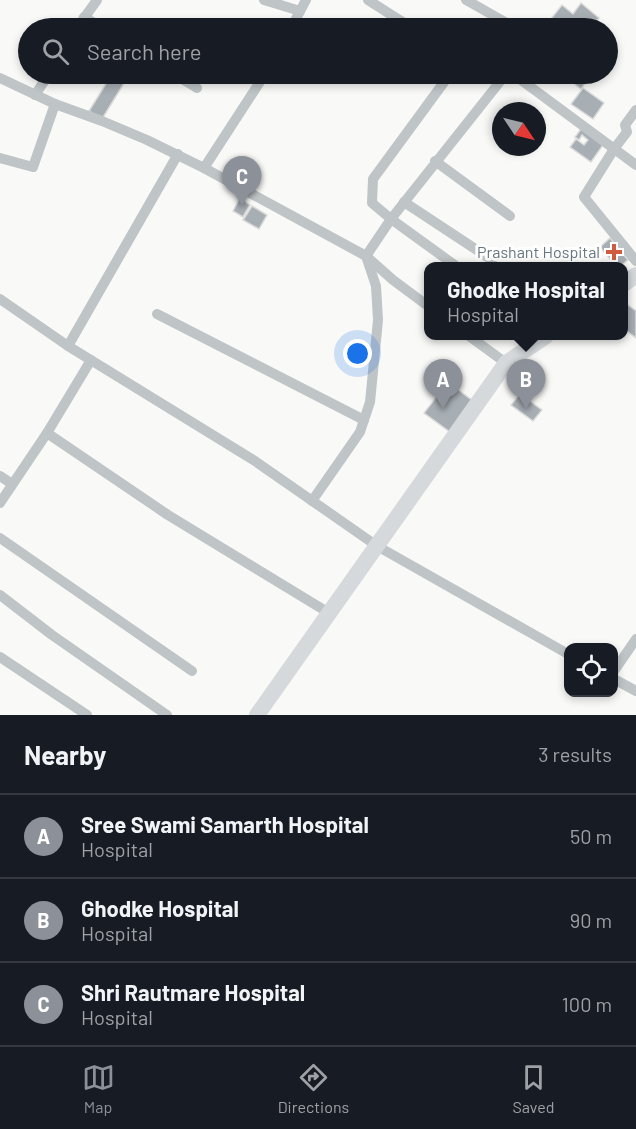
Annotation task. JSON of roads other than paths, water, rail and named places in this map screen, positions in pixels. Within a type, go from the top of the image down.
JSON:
[{"type":"main road","points":[[257,715],[506,363],[540,340]]},
{"type":"street","points":[[84,17],[97,0]]},
{"type":"street","points":[[264,0],[300,11]]},
{"type":"street","points":[[296,18],[306,0]]},
{"type":"street","points":[[368,0],[396,18]]},
{"type":"street","points":[[466,0],[498,18]]},
{"type":"street","points":[[0,78],[55,104],[102,121],[178,154],[366,256],[393,280],[424,302]]},
{"type":"street","points":[[35,95],[42,84]]},
{"type":"street","points":[[190,84],[197,88]]},
{"type":"street","points":[[204,168],[259,84]]},
{"type":"street","points":[[443,84],[373,179],[372,203],[449,262]]},
{"type":"street","points":[[366,256],[435,161],[498,84]]},
{"type":"street","points":[[526,84],[636,165]]},
{"type":"street","points":[[0,158],[33,167],[55,104]]},
{"type":"street","points":[[636,110],[625,125],[627,132],[584,197],[636,261]]},
{"type":"street","points":[[68,346],[178,154]]},
{"type":"street","points":[[435,161],[510,216]]},
{"type":"street","points":[[404,202],[492,260]]},
{"type":"street","points":[[312,501],[360,432],[370,402],[378,320],[376,286],[366,256]]},
{"type":"street","points":[[0,299],[68,346],[255,460],[376,546],[564,652]]},
{"type":"street","points":[[157,314],[364,420]]},
{"type":"street","points":[[474,340],[506,363]]},
{"type":"street","points":[[0,503],[92,360]]},
{"type":"street","points":[[47,433],[168,515],[329,614]]},
{"type":"street","points":[[0,476],[12,484]]},
{"type":"street","points":[[0,538],[192,671]]},
{"type":"street","points":[[0,595],[52,636],[167,715]]},
{"type":"street","points":[[618,665],[636,639]]},
{"type":"street","points":[[0,657],[87,715]]},
{"type":"street","points":[[618,681],[636,691]]},
{"type":"place","name":"Shri Rautmare Hospital","points":[[242,206]]},
{"type":"place","name":"Prashant Hospital","points":[[614,252]]},
{"type":"place","name":"Sree Swami Samarth Hospital","points":[[443,409]]},
{"type":"place","name":"Ghodke Hospital","points":[[526,409]]}]
